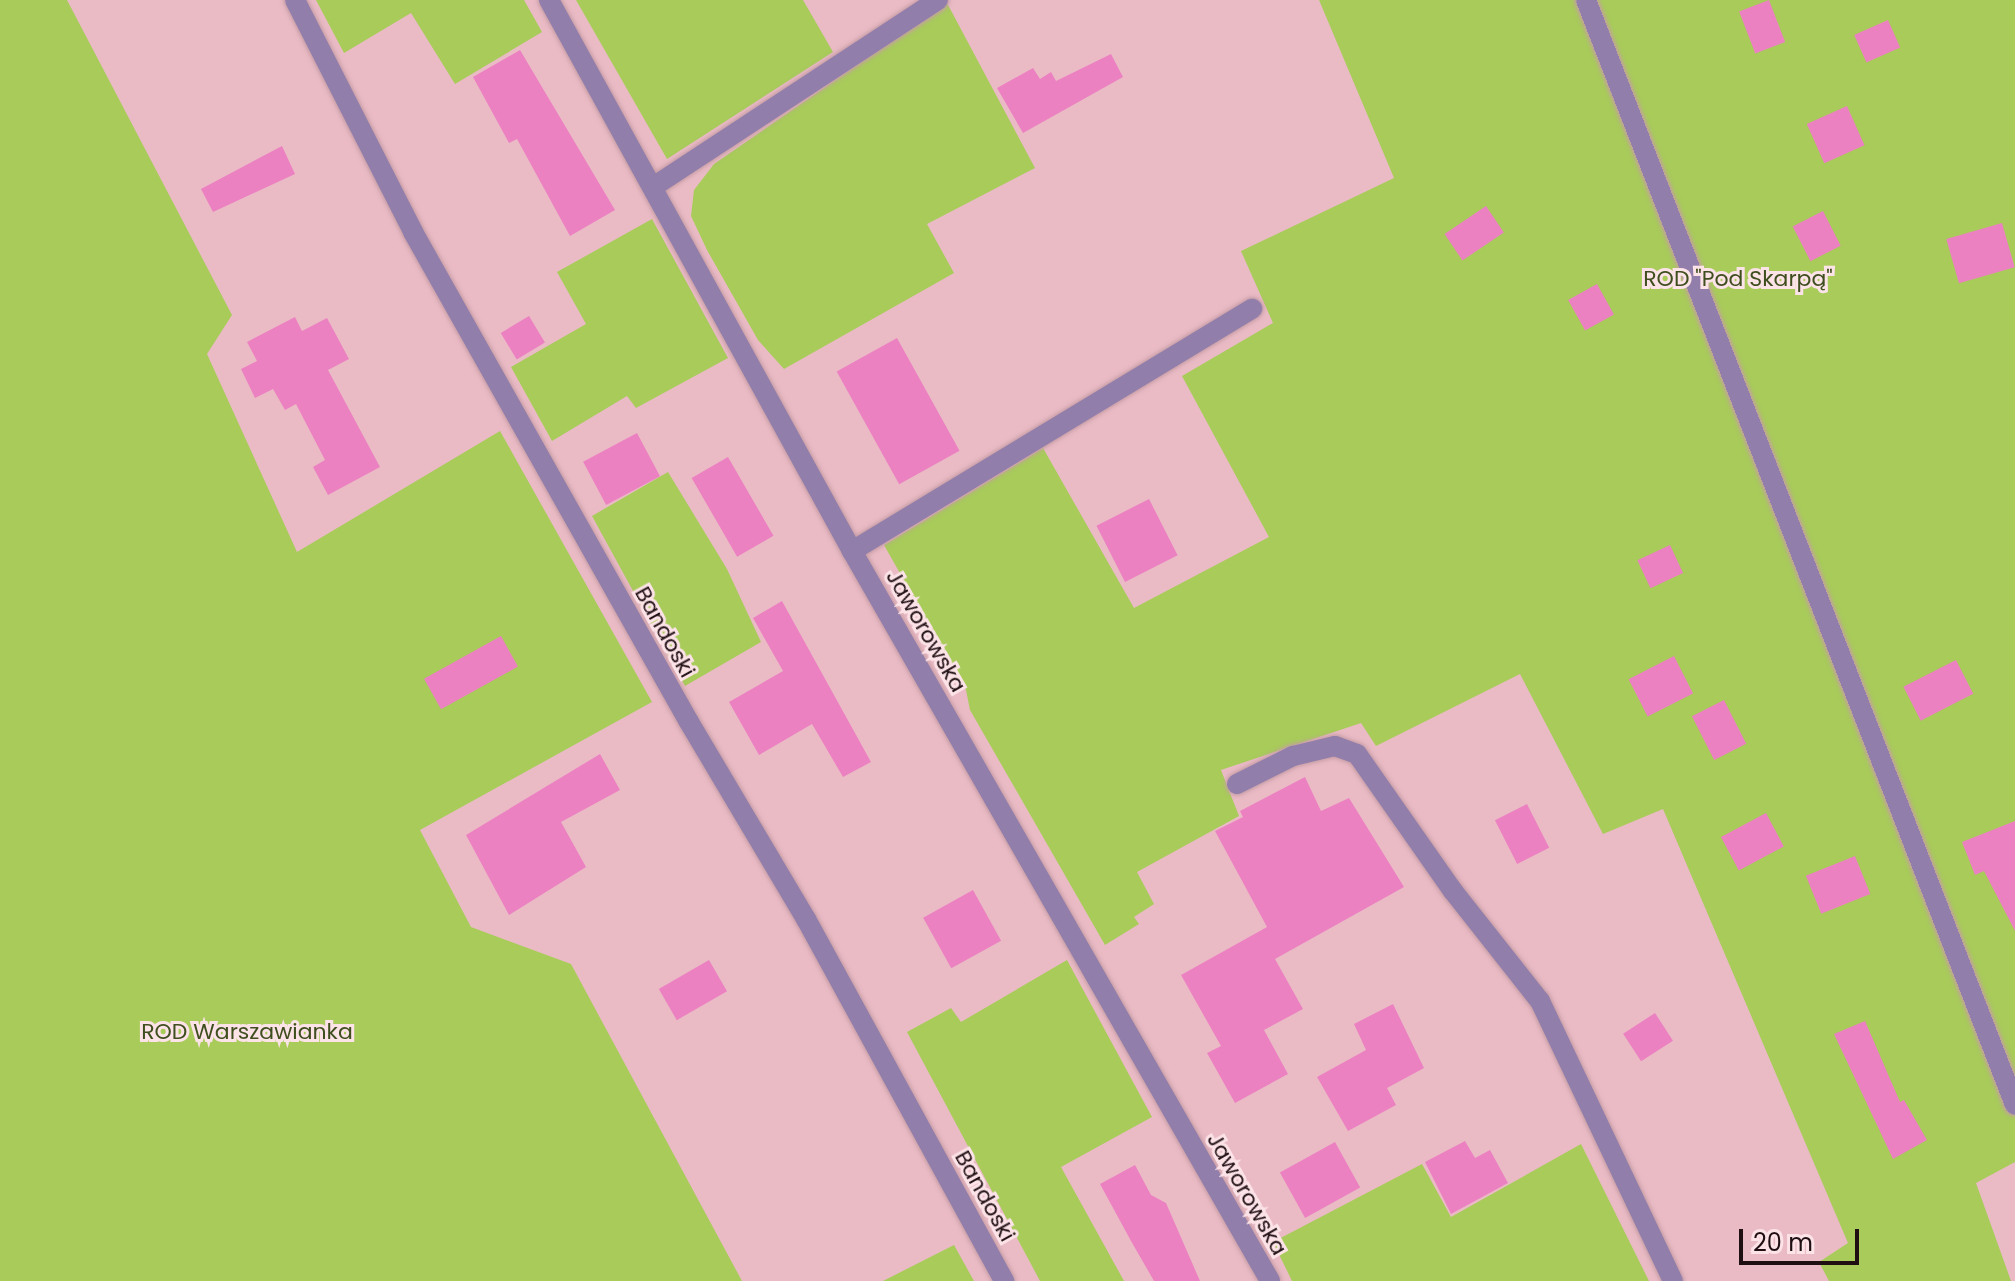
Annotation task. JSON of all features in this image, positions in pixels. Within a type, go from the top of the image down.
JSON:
[{"type":"street","name":"Bandoski","points":[[295,0],[413,232],[689,722],[806,919],[1004,1281]]},
{"type":"street","name":"Jaworowska","points":[[549,0],[852,551],[1270,1281]]},
{"type":"street","points":[[653,187],[938,0]]},
{"type":"street","points":[[1586,0],[2015,1105]]},
{"type":"street","points":[[852,551],[1252,309]]},
{"type":"street","points":[[1237,784],[1293,756],[1335,746],[1357,754],[1453,891],[1540,1001],[1673,1281]]},
{"type":"green space","name":"ROD Warszawianka","points":[[0,0],[67,0],[232,315],[207,354],[297,552],[500,431],[652,702],[420,830],[471,927],[571,964],[742,1281],[0,1281]]},
{"type":"green space","points":[[316,0],[524,0],[542,32],[455,84],[411,13],[344,53]]},
{"type":"green space","points":[[576,0],[803,0],[833,52],[667,159]]},
{"type":"green space","name":"ROD \"Pod Skarpą\"","points":[[1319,0],[2015,0],[2015,1162],[1976,1183],[2011,1281],[1829,1281],[1819,1262],[1848,1243],[1663,809],[1603,834],[1520,674],[1376,746],[1361,723],[1221,770],[1239,816],[1137,872],[1154,904],[1134,917],[1139,924],[1105,945],[970,710],[966,690],[884,545],[1043,448],[1134,608],[1269,537],[1182,376],[1273,323],[1241,251],[1394,178]]},
{"type":"green space","points":[[947,3],[1035,168],[927,224],[954,273],[784,369],[758,340],[707,250],[691,216],[694,190],[714,164]]},
{"type":"green space","points":[[652,219],[728,358],[636,408],[627,396],[552,441],[511,367],[586,324],[557,272]]},
{"type":"green space","points":[[668,472],[727,569],[761,642],[685,686],[592,516]]},
{"type":"green space","points":[[1067,960],[1152,1117],[1061,1167],[1124,1281],[1040,1281],[907,1032],[951,1008],[961,1022]]},
{"type":"green space","points":[[1581,1144],[1649,1281],[1292,1281],[1273,1242],[1422,1164],[1451,1217]]},
{"type":"green space","points":[[954,1245],[974,1281],[883,1281]]},
{"type":"building","points":[[1769,0],[1785,42],[1755,53],[1739,11]]},
{"type":"building","points":[[1888,20],[1900,47],[1866,62],[1854,35]]},
{"type":"building","points":[[520,50],[615,210],[570,236],[517,139],[509,143],[473,77]]},
{"type":"building","points":[[1111,54],[1123,77],[1023,133],[997,88],[1033,68],[1040,79],[1051,72],[1056,81]]},
{"type":"building","points":[[1847,106],[1864,145],[1824,163],[1807,124]]},
{"type":"building","points":[[282,146],[295,174],[213,212],[201,189]]},
{"type":"building","points":[[1486,206],[1504,233],[1462,260],[1445,234]]},
{"type":"building","points":[[1823,211],[1841,246],[1810,261],[1793,226]]},
{"type":"building","points":[[2002,223],[2015,267],[1959,283],[1946,239]]},
{"type":"building","points":[[1597,284],[1614,315],[1585,331],[1568,300]]},
{"type":"building","points":[[529,316],[545,343],[517,360],[501,333]]},
{"type":"building","points":[[295,317],[302,331],[327,318],[349,359],[328,370],[380,467],[328,495],[313,467],[325,460],[296,404],[285,410],[273,389],[255,398],[241,369],[257,361],[247,342]]},
{"type":"building","points":[[897,338],[960,451],[899,484],[837,371]]},
{"type":"building","points":[[637,433],[660,476],[606,505],[583,462]]},
{"type":"building","points":[[728,457],[774,536],[737,557],[692,478]]},
{"type":"building","points":[[1149,499],[1178,555],[1125,582],[1096,526]]},
{"type":"building","points":[[1670,545],[1683,573],[1650,588],[1637,560]]},
{"type":"building","points":[[782,601],[871,762],[843,777],[812,724],[759,755],[729,702],[783,671],[753,618]]},
{"type":"building","points":[[501,636],[518,667],[441,709],[424,679]]},
{"type":"building","points":[[1674,656],[1693,693],[1648,717],[1629,679]]},
{"type":"building","points":[[1956,660],[1973,694],[1921,721],[1903,687]]},
{"type":"building","points":[[1724,700],[1746,744],[1714,760],[1692,716]]},
{"type":"building","points":[[600,754],[620,790],[561,822],[586,867],[509,915],[466,835]]},
{"type":"building","points":[[1305,777],[1321,811],[1349,798],[1404,887],[1275,959],[1303,1009],[1264,1030],[1288,1074],[1235,1103],[1207,1053],[1221,1046],[1181,975],[1267,927],[1215,831],[1243,817],[1240,811]]},
{"type":"building","points":[[1527,804],[1549,848],[1517,864],[1495,820]]},
{"type":"building","points":[[1766,813],[1784,847],[1739,870],[1721,837]]},
{"type":"building","points":[[2015,821],[2015,931],[1984,871],[1975,875],[1962,842]]},
{"type":"building","points":[[1855,856],[1870,894],[1821,914],[1806,876]]},
{"type":"building","points":[[973,890],[1001,941],[951,968],[923,918]]},
{"type":"building","points":[[709,960],[727,991],[677,1020],[659,989]]},
{"type":"building","points":[[1393,1004],[1424,1068],[1387,1088],[1396,1105],[1348,1131],[1317,1077],[1366,1050],[1354,1024]]},
{"type":"building","points":[[1655,1013],[1673,1041],[1641,1061],[1623,1034]]},
{"type":"building","points":[[1865,1021],[1900,1102],[1904,1100],[1927,1140],[1893,1159],[1834,1034]]},
{"type":"building","points":[[1465,1141],[1475,1158],[1490,1150],[1508,1183],[1451,1214],[1425,1162]]},
{"type":"building","points":[[1335,1142],[1360,1187],[1305,1218],[1280,1173]]},
{"type":"building","points":[[1135,1165],[1151,1195],[1166,1203],[1200,1281],[1154,1281],[1131,1241],[1100,1184]]}]
